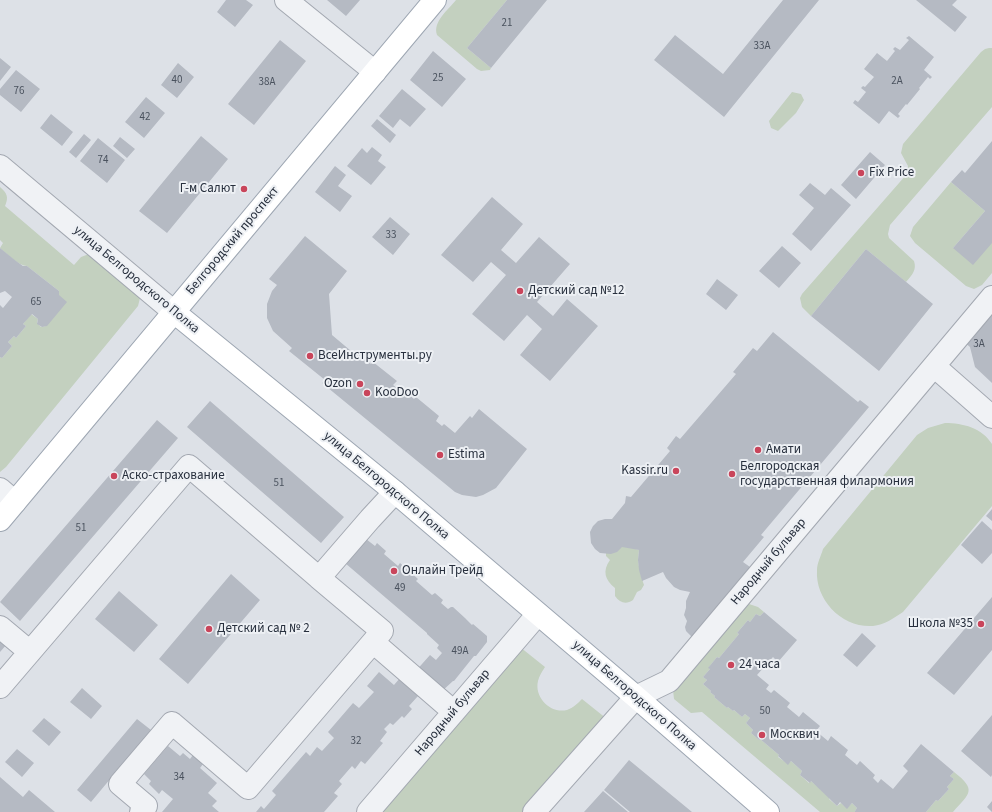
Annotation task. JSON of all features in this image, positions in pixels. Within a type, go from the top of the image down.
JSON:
[{"type":"main road","name":"Белгородский проспект","points":[[0,520],[7,496],[174,312],[435,0]]},
{"type":"main road","name":"улица Белгородского Полка","points":[[174,312],[394,492],[636,697],[768,812]]},
{"type":"street","points":[[294,2],[375,72]]},
{"type":"street","name":"улица Белгородского Полка","points":[[0,166],[174,312]]},
{"type":"street","name":"Народный бульвар","points":[[534,812],[636,697],[669,681],[992,297]]},
{"type":"street","points":[[934,366],[992,417]]},
{"type":"street","points":[[0,687],[189,466],[382,631],[248,788],[172,723],[120,784],[146,806],[141,812]]},
{"type":"street","points":[[319,578],[394,492]]},
{"type":"street","name":"Народный бульвар","points":[[368,812],[538,614]]},
{"type":"street","points":[[0,627],[30,652]]},
{"type":"street","points":[[373,642],[454,712]]},
{"type":"green space","points":[[456,0],[507,0],[467,48],[491,68],[490,70],[481,71],[477,69],[437,35],[436,30],[439,21]]},
{"type":"green space","points":[[992,48],[992,107],[890,225],[888,234],[889,238],[914,261],[915,267],[912,275],[906,282],[866,249],[811,316],[802,307],[800,298],[802,294],[906,175],[908,166],[901,153],[903,144],[981,52]]},
{"type":"green space","points":[[792,92],[801,94],[804,100],[796,113],[778,131],[771,128],[769,121]]},
{"type":"green space","points":[[951,182],[985,211],[953,248],[992,243],[992,273],[982,285],[974,289],[966,286],[915,243],[910,236],[913,227]]},
{"type":"green space","points":[[0,187],[7,195],[5,206],[74,265],[81,257],[89,254],[138,294],[140,298],[138,306],[6,467],[0,472],[0,357],[2,358],[12,346],[8,342],[14,336],[16,338],[26,326],[23,324],[31,314],[38,319],[37,323],[41,327],[46,326],[59,295],[59,291],[27,266],[20,264],[0,248],[3,243],[0,240]]},
{"type":"green space","points":[[945,423],[965,425],[977,430],[992,444],[992,506],[903,612],[889,621],[873,626],[851,622],[841,617],[826,601],[821,592],[818,581],[818,562],[823,549],[917,435],[928,428]]},
{"type":"green space","points":[[618,544],[639,550],[638,555],[640,572],[644,585],[641,590],[637,592],[633,600],[628,602],[621,602],[615,596],[615,588],[607,579],[605,572],[610,560],[606,556],[606,551]]},
{"type":"green space","points":[[749,604],[758,607],[764,612],[760,616],[756,614],[750,622],[748,620],[737,633],[739,634],[719,658],[717,657],[709,667],[710,669],[703,677],[707,680],[703,684],[711,691],[710,692],[715,696],[714,697],[727,708],[728,707],[733,711],[734,710],[742,717],[745,714],[750,718],[746,723],[753,730],[751,733],[779,755],[778,757],[788,764],[791,761],[802,771],[800,775],[809,783],[811,781],[837,806],[841,803],[847,808],[852,803],[857,808],[855,812],[820,812],[702,712],[691,713],[674,699],[673,690],[745,605]]},
{"type":"green space","points":[[520,647],[545,667],[539,677],[537,687],[541,699],[545,703],[555,710],[561,711],[573,707],[582,699],[612,723],[533,812],[378,812]]},
{"type":"green space","points":[[954,772],[966,783],[968,788],[967,796],[953,812],[926,812],[936,800],[938,801],[949,789],[947,787],[954,779],[950,776]]},
{"type":"building","points":[[226,0],[246,0],[253,5],[235,27],[217,12]]},
{"type":"building","points":[[327,0],[360,0],[346,16]]},
{"type":"building","points":[[507,0],[547,0],[491,68],[467,48]]},
{"type":"building","points":[[783,0],[819,0],[724,117],[654,60],[675,35],[723,74]]},
{"type":"building","points":[[916,0],[957,0],[952,5],[967,17],[955,32]]},
{"type":"building","points":[[909,36],[934,57],[924,70],[932,77],[930,79],[928,77],[919,88],[920,89],[898,114],[900,116],[898,118],[889,111],[879,124],[853,103],[855,100],[858,102],[866,92],[861,88],[863,86],[865,87],[874,77],[864,69],[877,53],[887,61],[895,51],[893,49],[895,47],[900,50],[909,40],[906,38]]},
{"type":"building","points":[[280,40],[306,61],[254,125],[228,104]]},
{"type":"building","points":[[433,51],[466,79],[442,107],[410,80]]},
{"type":"building","points":[[0,58],[11,67],[0,81]]},
{"type":"building","points":[[178,63],[194,77],[177,98],[161,85]]},
{"type":"building","points":[[16,70],[40,89],[21,112],[0,95],[0,89]]},
{"type":"building","points":[[402,89],[426,109],[410,127],[400,119],[393,128],[379,116]]},
{"type":"building","points":[[146,97],[165,113],[144,138],[125,122]]},
{"type":"building","points":[[51,114],[73,132],[62,146],[40,128]]},
{"type":"building","points":[[377,119],[396,135],[390,143],[371,126]]},
{"type":"building","points":[[84,134],[91,140],[76,158],[69,152]]},
{"type":"building","points":[[201,136],[228,159],[167,233],[139,211]]},
{"type":"building","points":[[120,137],[135,149],[127,158],[113,146]]},
{"type":"building","points":[[98,138],[125,160],[107,183],[80,161]]},
{"type":"building","points":[[992,141],[992,243],[973,265],[953,248],[985,211],[951,182],[962,170],[965,173]]},
{"type":"building","points":[[372,147],[382,155],[378,161],[386,167],[371,185],[347,166],[362,148],[367,153]]},
{"type":"building","points":[[870,152],[885,165],[856,199],[841,185]]},
{"type":"building","points":[[335,166],[346,175],[338,186],[352,196],[340,212],[315,192]]},
{"type":"building","points":[[810,183],[825,195],[831,188],[851,205],[811,251],[792,234],[814,208],[799,195]]},
{"type":"building","name":"Детский сад №12","points":[[492,197],[523,224],[501,250],[516,263],[539,237],[570,264],[537,302],[553,316],[567,299],[598,326],[550,381],[520,355],[542,329],[527,315],[504,341],[472,314],[506,275],[491,262],[473,282],[441,255]]},
{"type":"building","points":[[390,217],[410,234],[393,255],[372,237]]},
{"type":"building","points":[[305,236],[347,271],[329,294],[332,335],[357,356],[359,354],[371,364],[373,362],[397,381],[393,385],[401,391],[402,389],[414,399],[416,397],[439,416],[436,421],[442,426],[444,424],[455,433],[470,416],[472,418],[479,409],[527,449],[496,488],[476,497],[462,495],[455,492],[322,383],[325,380],[289,351],[292,348],[273,331],[267,318],[267,304],[272,291],[277,285],[269,279]]},
{"type":"building","points":[[782,246],[801,263],[779,288],[759,271]]},
{"type":"building","points":[[0,248],[23,266],[27,266],[59,291],[59,295],[67,302],[47,326],[42,327],[37,324],[38,319],[32,314],[23,324],[26,326],[16,338],[14,336],[8,342],[12,346],[2,358],[0,357],[0,305],[3,308],[12,297],[5,291],[0,293]]},
{"type":"building","points":[[866,249],[933,304],[879,371],[811,316]]},
{"type":"building","points":[[717,279],[738,295],[726,310],[706,294]]},
{"type":"building","points":[[992,310],[992,383],[975,367],[970,347],[964,342]]},
{"type":"building","name":"Белгородская государственная филармония","points":[[773,332],[858,402],[860,400],[869,407],[761,535],[764,537],[743,562],[750,567],[740,579],[744,583],[694,636],[691,636],[686,631],[685,627],[687,621],[684,615],[686,601],[690,592],[674,587],[663,572],[642,581],[638,560],[639,550],[622,547],[617,552],[611,554],[600,553],[591,543],[590,532],[598,521],[612,519],[625,503],[626,496],[631,497],[670,451],[667,448],[676,436],[680,439],[736,374],[733,372],[753,348],[757,351]]},
{"type":"building","points":[[210,401],[344,517],[321,543],[187,427]]},
{"type":"building","points":[[157,420],[178,438],[20,621],[0,602]]},
{"type":"building","points":[[992,509],[992,521],[986,516]]},
{"type":"building","points":[[982,521],[992,530],[992,553],[982,564],[961,545]]},
{"type":"building","points":[[366,539],[375,546],[377,543],[386,551],[384,554],[398,566],[400,563],[418,579],[416,581],[432,595],[435,593],[443,600],[441,603],[448,609],[453,607],[472,625],[473,624],[487,636],[487,642],[454,681],[441,692],[427,686],[409,706],[412,709],[404,718],[402,716],[393,725],[390,723],[384,729],[387,732],[380,741],[383,743],[365,764],[361,761],[355,769],[352,766],[339,781],[342,784],[334,793],[338,796],[324,812],[256,812],[261,806],[264,809],[276,795],[272,791],[306,752],[310,756],[317,747],[322,751],[334,738],[328,732],[353,703],[359,708],[374,692],[367,686],[379,672],[394,685],[400,678],[414,673],[430,655],[436,660],[442,653],[437,648],[439,645],[427,633],[345,563]]},
{"type":"building","name":"Детский сад № 2","points":[[231,574],[260,600],[188,684],[159,659]]},
{"type":"building","points":[[119,591],[158,625],[134,652],[95,619]]},
{"type":"building","name":"Школа №35","points":[[992,597],[992,650],[954,695],[927,673]]},
{"type":"building","points":[[764,612],[797,640],[778,662],[773,657],[757,675],[769,685],[766,689],[771,693],[774,690],[790,703],[787,707],[799,717],[803,712],[820,726],[816,731],[828,741],[831,736],[848,750],[845,755],[857,765],[860,761],[875,775],[873,778],[878,783],[881,779],[893,789],[908,771],[903,766],[921,744],[954,772],[950,776],[954,779],[947,787],[949,789],[938,801],[936,800],[926,812],[855,812],[857,808],[852,803],[847,809],[840,802],[837,806],[811,781],[810,783],[800,775],[802,771],[791,761],[788,765],[778,756],[779,755],[751,733],[753,730],[746,723],[750,718],[745,714],[742,717],[734,710],[733,711],[728,707],[727,708],[714,697],[715,696],[710,692],[711,691],[703,684],[707,680],[703,677],[710,669],[708,668],[717,657],[719,658],[739,634],[737,633],[748,620],[750,622],[756,614],[760,616]]},
{"type":"building","points":[[862,633],[876,646],[857,667],[843,655]]},
{"type":"building","points":[[0,638],[7,644],[0,652]]},
{"type":"building","points":[[82,688],[102,706],[91,719],[70,702]]},
{"type":"building","points":[[992,715],[992,775],[991,777],[961,751]]},
{"type":"building","points":[[44,718],[61,732],[49,746],[32,731]]},
{"type":"building","points":[[137,719],[151,730],[91,802],[77,790]]},
{"type":"building","points":[[168,746],[180,756],[183,753],[190,759],[193,755],[203,764],[200,768],[217,783],[208,793],[217,801],[212,806],[219,812],[162,812],[173,799],[162,790],[159,794],[149,784],[151,781],[144,774]]},
{"type":"building","points":[[17,749],[34,763],[22,777],[5,762]]},
{"type":"building","points":[[629,760],[692,812],[630,812],[604,790]]},
{"type":"building","points":[[0,777],[23,797],[29,790],[55,812],[0,812]]},
{"type":"building","points":[[603,791],[628,812],[584,812]]},
{"type":"building","points":[[992,801],[992,812],[987,807]]},
{"type":"place","name":"Fix Price","points":[[861,173]]},
{"type":"place","name":"Г-м Салют","points":[[244,189]]},
{"type":"place","name":"Детский сад №12","points":[[520,291]]},
{"type":"place","name":"ВсеИнструменты.ру","points":[[310,356]]},
{"type":"place","name":"Ozon","points":[[360,384]]},
{"type":"place","name":"KooDoo","points":[[367,393]]},
{"type":"place","name":"Амати","points":[[758,450]]},
{"type":"place","name":"Estima","points":[[440,455]]},
{"type":"place","name":"Kassir.ru","points":[[676,471]]},
{"type":"place","name":"Белгородская государственная филармония","points":[[732,474]]},
{"type":"place","name":"Аско-страхование","points":[[114,476]]},
{"type":"place","name":"Онлайн Трейд","points":[[394,571]]},
{"type":"place","name":"Школа №35","points":[[981,624]]},
{"type":"place","name":"Детский сад № 2","points":[[209,629]]},
{"type":"place","name":"24 часа","points":[[731,665]]},
{"type":"place","name":"Москвич","points":[[762,735]]}]
